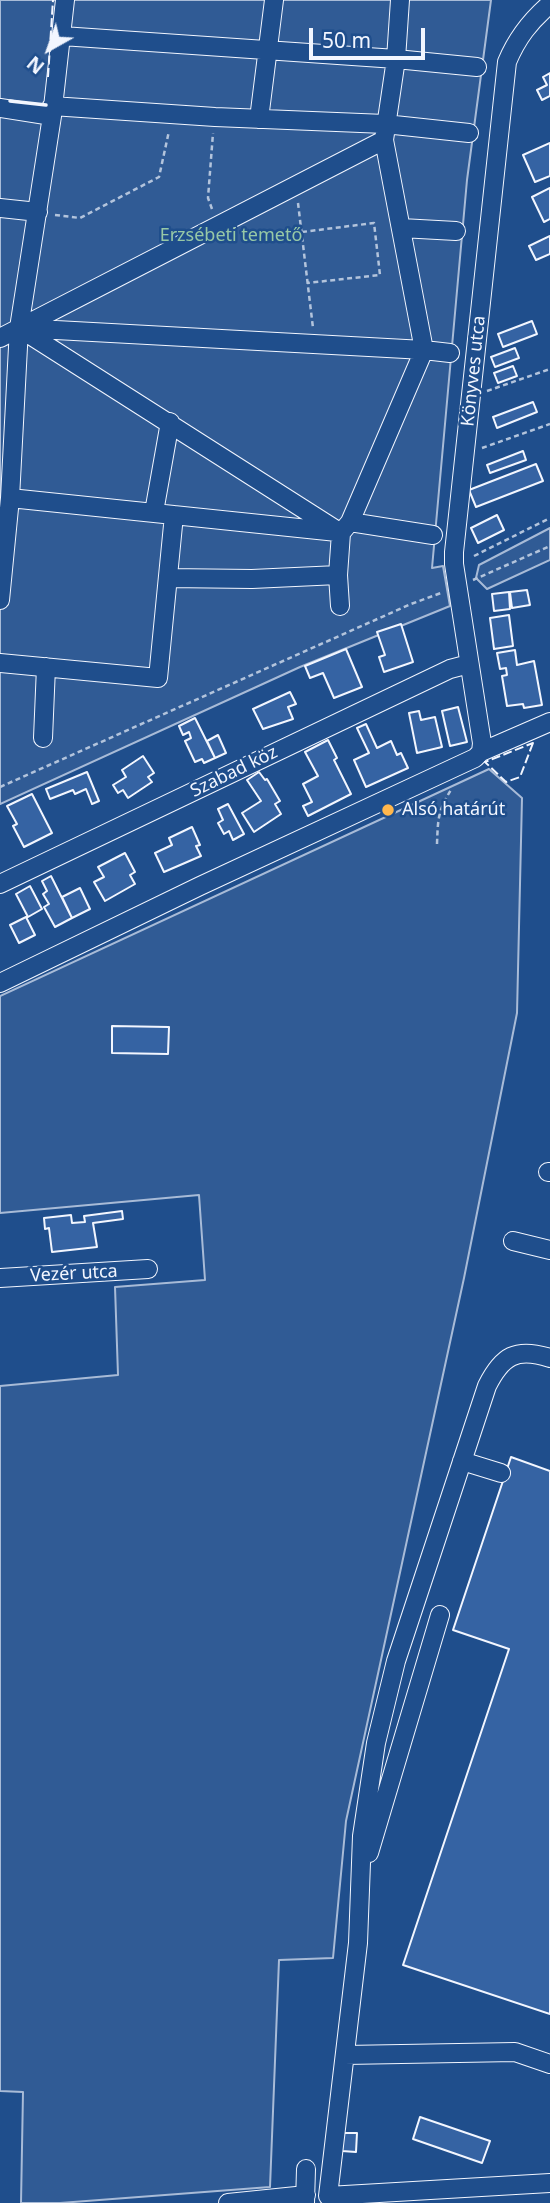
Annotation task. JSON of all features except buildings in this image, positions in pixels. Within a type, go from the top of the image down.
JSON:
[{"type":"street","points":[[0,600],[7,492],[7,433],[65,0]]},
{"type":"street","points":[[259,118],[274,0]]},
{"type":"street","points":[[340,606],[338,575],[345,527],[424,349],[385,132],[396,59],[400,0]]},
{"type":"street","name":"Könyves utca","points":[[481,752],[482,743],[457,587],[454,552],[507,62],[516,41],[543,4]]},
{"type":"street","points":[[62,36],[477,67]]},
{"type":"street","points":[[0,108],[259,118],[385,132],[469,134]]},
{"type":"street","points":[[0,338],[296,186],[385,132]]},
{"type":"street","points":[[0,208],[38,212]]},
{"type":"street","points":[[401,228],[456,231]]},
{"type":"street","points":[[19,328],[314,342],[450,353]]},
{"type":"street","points":[[19,328],[345,527]]},
{"type":"street","points":[[154,512],[170,422]]},
{"type":"street","points":[[7,492],[154,512],[433,535]]},
{"type":"street","points":[[0,663],[158,678],[174,514]]},
{"type":"street","points":[[168,578],[252,579],[338,575]]},
{"type":"street","name":"Szabad köz","points":[[0,884],[450,668],[469,664]]},
{"type":"street","points":[[43,738],[46,667]]},
{"type":"street","points":[[0,983],[475,758],[481,752],[550,722]]},
{"type":"street","points":[[513,1241],[550,1250]]},
{"type":"street","name":"Vezér utca","points":[[0,1278],[148,1269]]},
{"type":"street","points":[[550,1358],[522,1354],[507,1357],[496,1368],[487,1386],[396,1661],[376,1743],[362,1836],[358,1943],[328,2196],[550,2183]]},
{"type":"street","points":[[462,1461],[501,1473]]},
{"type":"street","points":[[359,1889],[440,1615]]},
{"type":"street","points":[[345,2055],[515,2052],[550,2064]]},
{"type":"street","points":[[228,2203],[306,2199],[306,2169]]},
{"type":"path","points":[[38,212],[80,218],[159,177],[173,114]]},
{"type":"path","points":[[215,117],[208,198],[218,226]]},
{"type":"path","points":[[296,186],[314,342]]},
{"type":"path","points":[[302,232],[374,223],[380,275],[307,283]]},
{"type":"path","points":[[471,397],[550,369]]},
{"type":"path","points":[[465,454],[550,424]]},
{"type":"path","points":[[474,556],[550,518]]},
{"type":"path","points":[[0,787],[411,604],[550,546]]},
{"type":"path","points":[[438,844],[439,811],[453,785]]},
{"type":"shaded area","name":"Erzsébeti temető","points":[[0,0],[491,0],[467,180],[432,568],[443,566],[450,606],[300,667],[0,804]]},
{"type":"shaded area","points":[[550,528],[550,560],[487,589],[476,578],[479,565]]},
{"type":"shaded area","points":[[489,769],[522,798],[517,1013],[464,1278],[346,1821],[333,1958],[279,1960],[270,2187],[60,2203],[21,2203],[23,2092],[0,2091],[0,1386],[118,1375],[115,1287],[205,1280],[199,1195],[0,1213],[0,996]]},
{"type":"fence","points":[[48,77],[53,0]]},
{"type":"fence","points":[[533,743],[520,777],[506,782],[485,762],[533,743]]},
{"type":"wall","points":[[10,101],[46,105]]},
{"type":"place","name":"Alsó határút","points":[[388,810]]}]
